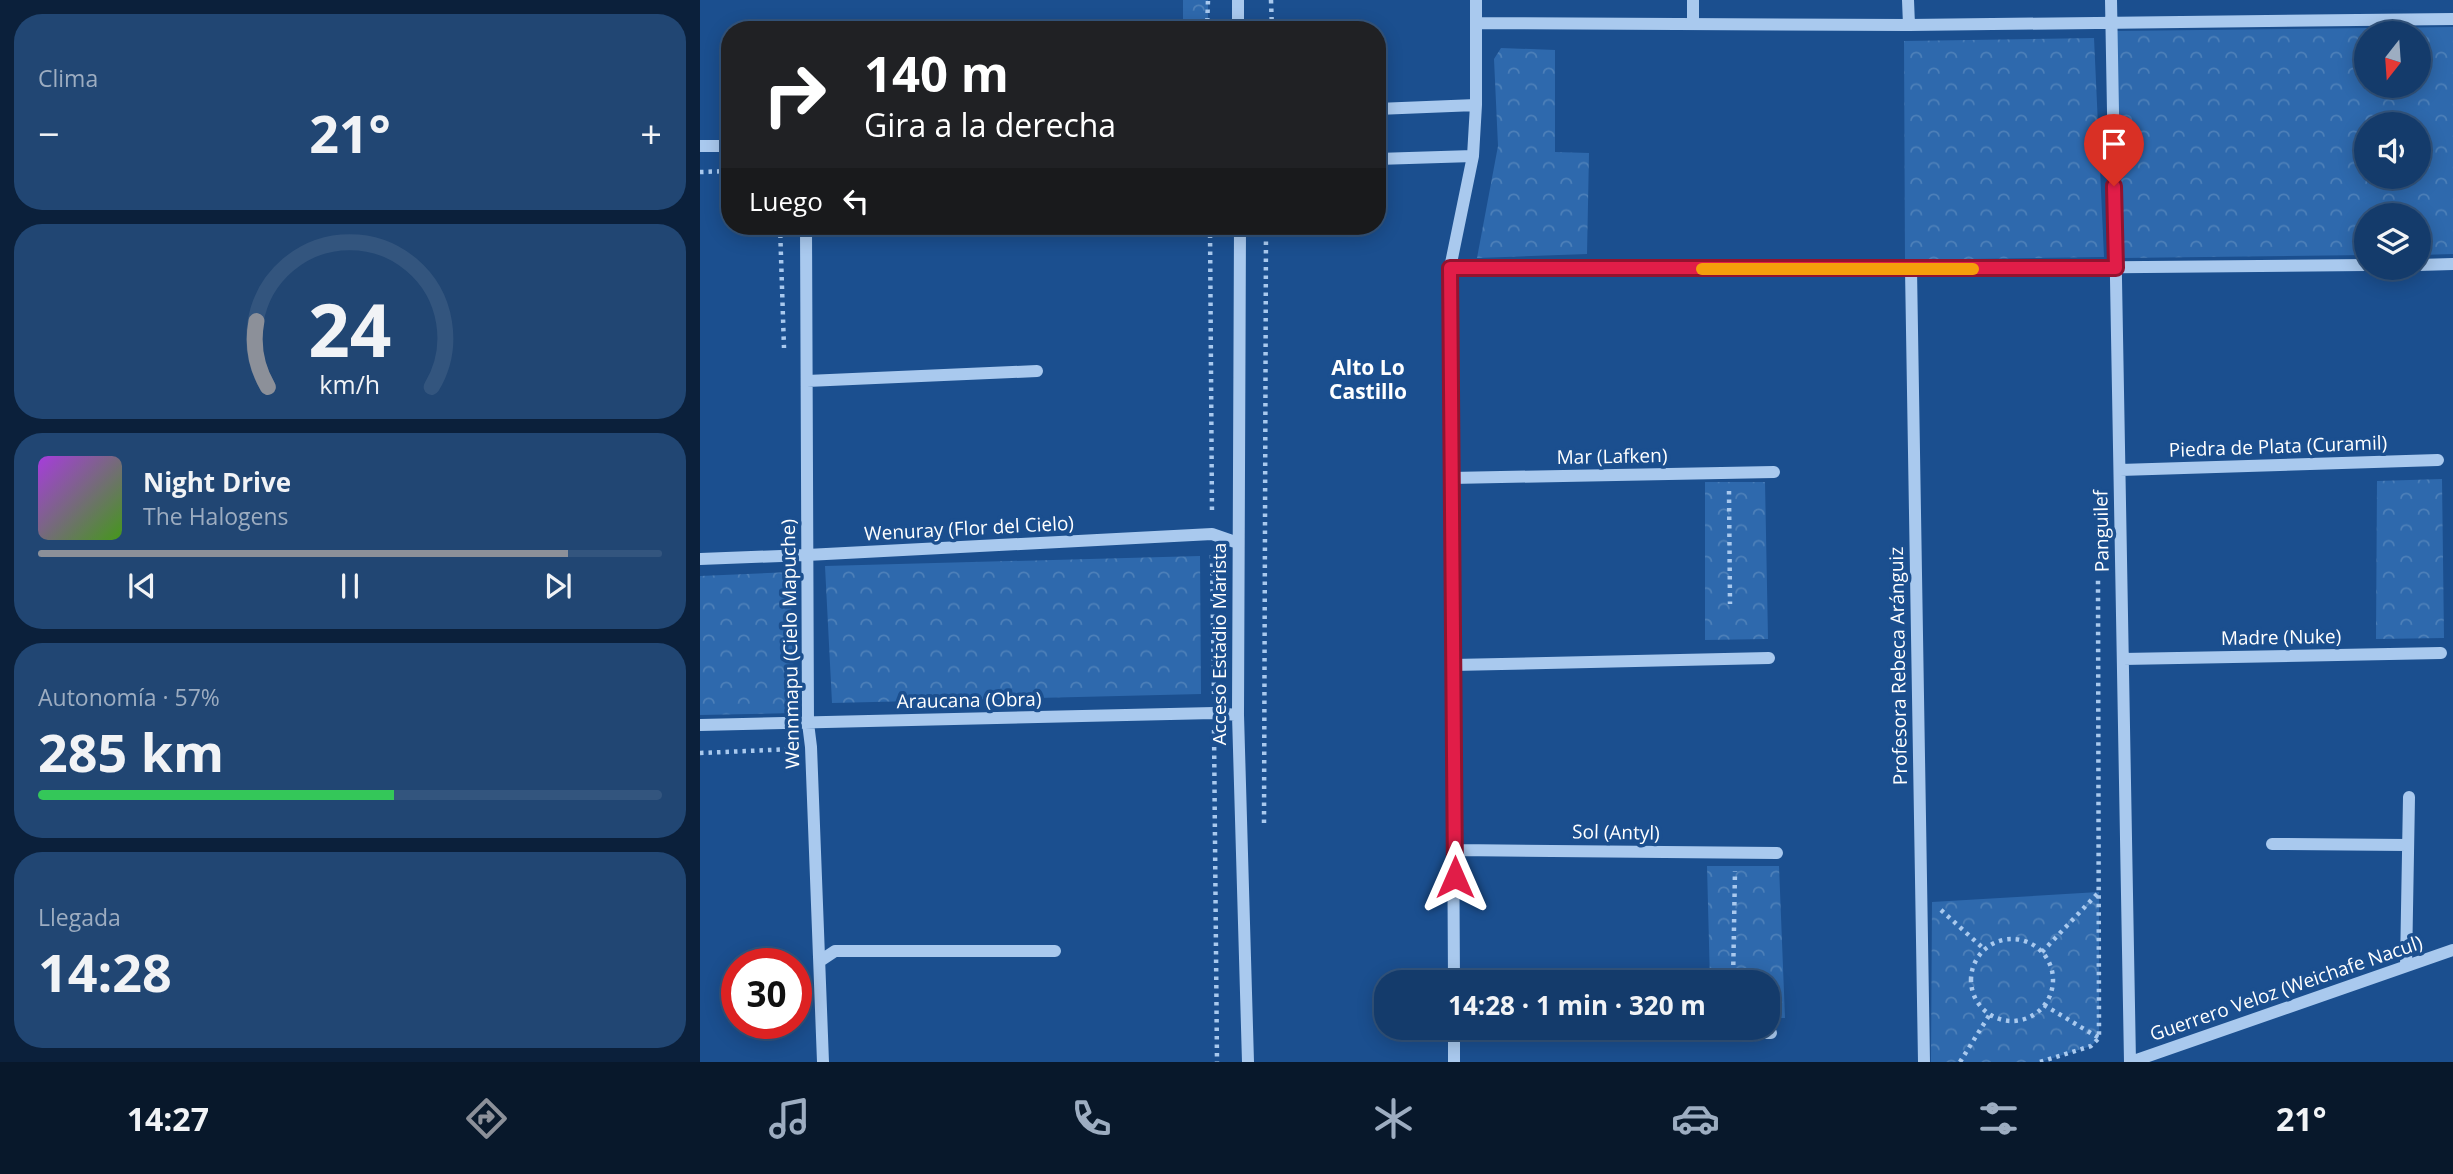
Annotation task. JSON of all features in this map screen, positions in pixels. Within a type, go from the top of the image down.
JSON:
[{"type":"street","points":[[1238,0],[1238,21]]},
{"type":"street","points":[[1454,970],[1450,268],[1473,156],[1476,105],[1475,0]]},
{"type":"street","points":[[1693,0],[1693,23]]},
{"type":"street","points":[[1909,0],[1909,25]]},
{"type":"street","name":"Panguilef","points":[[2111,0],[2131,1062]]},
{"type":"street","points":[[1476,23],[1909,25],[2453,19]]},
{"type":"street","points":[[1386,109],[1476,105]]},
{"type":"street","points":[[700,146],[721,146]]},
{"type":"street","points":[[1386,159],[1473,156]]},
{"type":"street","name":"Wennmapu (Cielo Mapuche)","points":[[806,235],[808,723],[823,1062]]},
{"type":"street","name":"Acceso Estadio Marista","points":[[1240,235],[1238,715],[1248,1062]]},
{"type":"street","points":[[2431,265],[2453,264]]},
{"type":"street","points":[[1450,268],[1911,269],[2354,265]]},
{"type":"street","name":"Profesora Rebeca Aránguiz","points":[[1911,269],[1924,1062]]},
{"type":"street","points":[[807,381],[1037,371]]},
{"type":"street","name":"Piedra de Plata (Curamil)","points":[[2120,470],[2438,460]]},
{"type":"street","name":"Mar (Lafken)","points":[[1451,478],[1774,472]]},
{"type":"street","name":"Wenuray (Flor del Cielo)","points":[[700,559],[1212,534],[1238,543]]},
{"type":"street","name":"Madre (Nuke)","points":[[2123,659],[2441,653]]},
{"type":"street","points":[[1453,665],[1769,658]]},
{"type":"street","name":"Araucana (Obra)","points":[[700,725],[1214,713],[1238,715]]},
{"type":"street","points":[[2406,966],[2409,797]]},
{"type":"street","points":[[2272,844],[2408,845]]},
{"type":"street","name":"Sol (Antyl)","points":[[1455,850],[1777,853]]},
{"type":"street","name":"Guerrero Veloz (Weichafe Nacul)","points":[[2131,1062],[2453,950]]},
{"type":"street","points":[[820,961],[835,951],[1055,951]]},
{"type":"street","points":[[1454,1040],[1454,1062]]},
{"type":"path","points":[[1208,0],[1208,21]]},
{"type":"path","points":[[1271,0],[1272,21]]},
{"type":"path","points":[[700,172],[721,171]]},
{"type":"path","points":[[1210,235],[1217,1062]]},
{"type":"path","points":[[1264,833],[1266,235]]},
{"type":"path","points":[[1728,473],[1730,604]]},
{"type":"path","points":[[2040,1062],[2091,1046],[2099,1038],[2098,573]]},
{"type":"path","points":[[1200,735],[1214,735]]},
{"type":"path","points":[[700,753],[803,748]]},
{"type":"path","points":[[1733,970],[1736,853]]},
{"type":"path","points":[[2042,952],[2099,892]]},
{"type":"path","points":[[1933,902],[1984,949]]},
{"type":"path","points":[[2013,939],[2029,942],[2042,952],[2050,964],[2053,978],[2051,992],[2044,1005],[2031,1016],[2015,1021],[1998,1019],[1983,1010],[1974,996],[1970,979],[1974,963],[1984,949],[1997,941],[2013,939]]},
{"type":"path","points":[[2044,1005],[2099,1038]]},
{"type":"path","points":[[1960,1062],[1990,1014]]},
{"type":"green space","points":[[1183,0],[1208,0],[1208,21],[1183,21]]},
{"type":"green space","points":[[2431,27],[2453,27],[2453,254],[2431,255],[2431,203],[2354,203],[2354,255],[2122,258],[2115,31],[2354,28],[2354,98],[2431,98]]},
{"type":"green space","points":[[2094,38],[2104,257],[1905,260],[1904,41]]},
{"type":"green space","points":[[1501,48],[1555,50],[1555,152],[1589,153],[1587,254],[1477,258],[1498,146],[1494,59]]},
{"type":"green space","points":[[2442,479],[2444,638],[2376,639],[2377,481]]},
{"type":"green space","points":[[1705,482],[1765,482],[1768,639],[1705,640]]},
{"type":"green space","points":[[1200,556],[1201,694],[832,703],[825,566]]},
{"type":"green space","points":[[790,572],[795,713],[700,715],[700,576]]},
{"type":"green space","points":[[1707,866],[1779,866],[1785,1018],[1780,1018],[1780,970],[1710,970]]},
{"type":"green space","points":[[2099,892],[2099,1038],[2091,1046],[2040,1062],[1931,1062],[1932,902]]},
{"type":"slow traffic","points":[[1702,269],[1973,269]]},
{"type":"district","name":"Alto Lo Castillo","points":[[1368,379]]},
{"type":"route","points":[[1455,877],[1450,268],[2116,268],[2114,186]]}]
